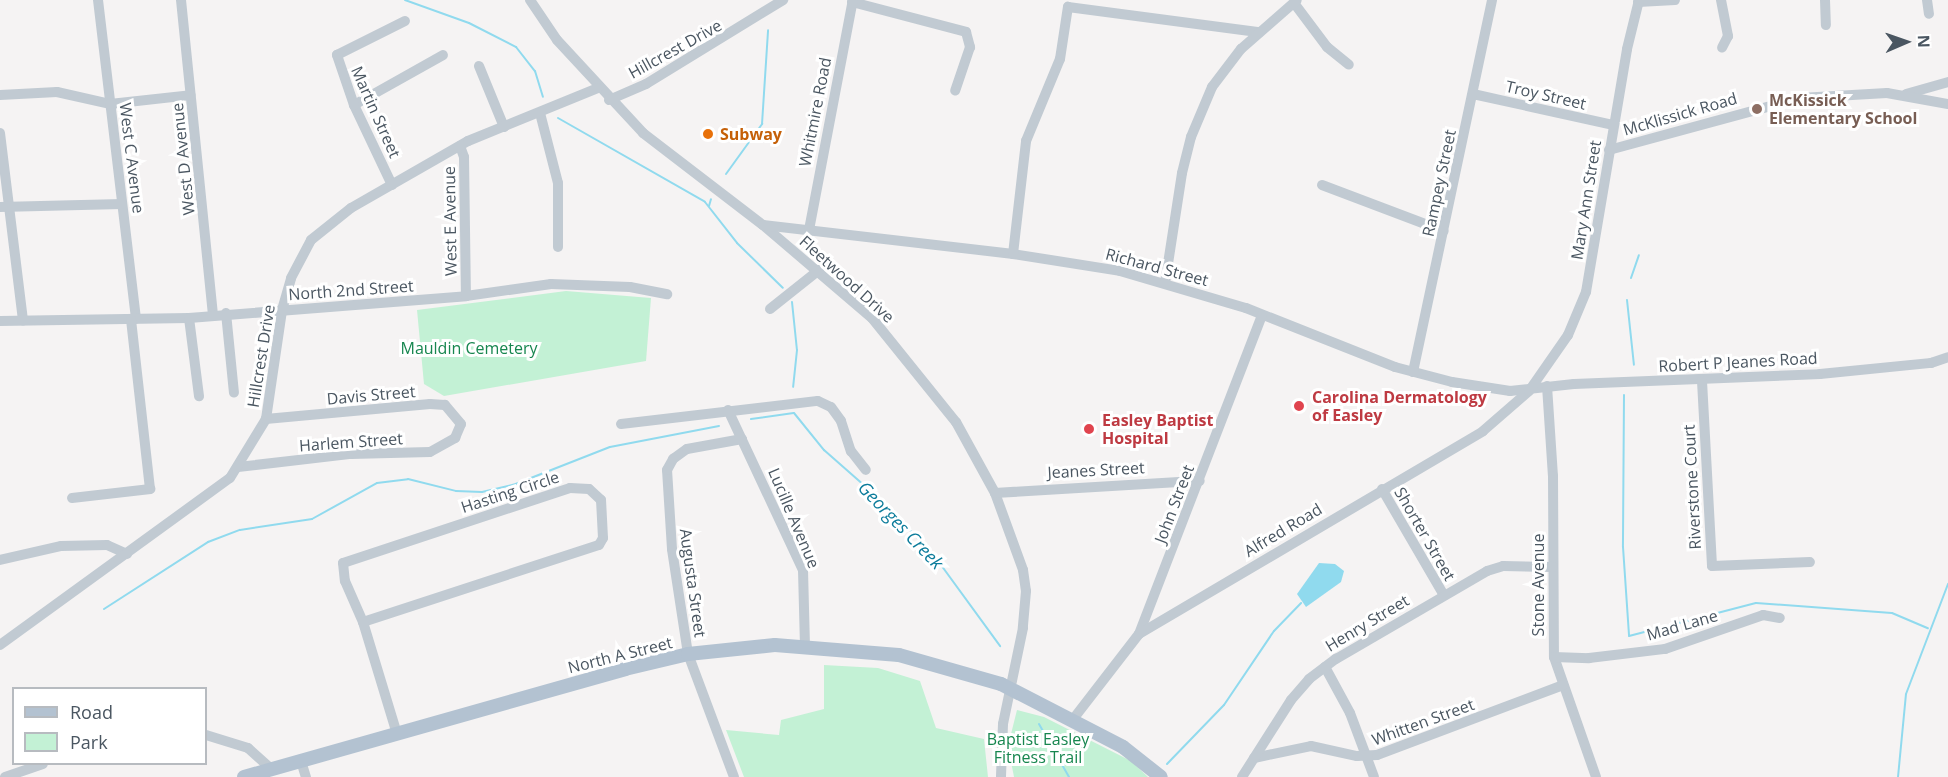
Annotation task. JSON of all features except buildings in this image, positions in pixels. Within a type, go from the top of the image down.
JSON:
[{"type":"main road","name":"North A Street","points":[[244,777],[688,654],[805,645],[899,655],[1010,688],[1074,718],[1123,747],[1161,777]]},
{"type":"street","name":"West C Avenue","points":[[72,498],[150,489],[122,204],[98,0]]},
{"type":"street","name":"West D Avenue","points":[[181,0],[213,315]]},
{"type":"street","points":[[523,0],[544,21]]},
{"type":"street","name":"Fleetwood Drive","points":[[530,0],[544,21],[609,100],[667,154],[764,225],[872,318],[904,354],[956,422],[995,493],[1023,570],[1026,591],[1023,628],[1003,724],[1001,777]]},
{"type":"street","name":"Hillcrest Drive","points":[[609,100],[646,84],[783,0]]},
{"type":"street","name":"Rampey Street","points":[[1413,372],[1492,0]]},
{"type":"street","points":[[1639,1],[1675,0]]},
{"type":"street","points":[[1721,0],[1728,36],[1722,48]]},
{"type":"street","points":[[1825,0],[1826,25]]},
{"type":"street","points":[[1927,0],[1929,14]]},
{"type":"street","points":[[852,1],[966,33],[970,47],[956,91]]},
{"type":"street","name":"Whitmire Road","points":[[809,230],[852,1]]},
{"type":"street","points":[[1165,283],[1191,137],[1212,87],[1226,64],[1296,1],[1327,46],[1349,65]]},
{"type":"street","name":"Mary Ann Street","points":[[1529,391],[1568,335],[1586,292],[1613,125],[1639,1]]},
{"type":"street","points":[[1012,254],[1026,141],[1060,59],[1068,7],[1259,32]]},
{"type":"street","name":"Martin Street","points":[[392,185],[354,105],[337,55],[405,21]]},
{"type":"street","points":[[354,105],[443,55]]},
{"type":"street","points":[[479,66],[504,127]]},
{"type":"street","name":"McKlissick Road","points":[[1902,95],[1948,82]]},
{"type":"street","name":"Hillcrest Drive","points":[[0,645],[214,491],[238,467],[266,419],[282,310],[291,278],[311,240],[351,208],[460,146],[598,88]]},
{"type":"street","points":[[0,95],[57,92],[110,104],[191,95]]},
{"type":"street","name":"Troy Street","points":[[1473,94],[1613,125]]},
{"type":"street","name":"McKlissick Road","points":[[1609,150],[1800,98],[1902,95],[1948,104]]},
{"type":"street","points":[[540,113],[558,183],[558,247]]},
{"type":"street","points":[[0,133],[4,208],[23,321]]},
{"type":"street","name":"West E Avenue","points":[[460,146],[464,157],[466,296]]},
{"type":"street","points":[[1322,185],[1444,231]]},
{"type":"street","points":[[4,208],[122,204]]},
{"type":"street","name":"Richard Street","points":[[764,225],[1087,265],[1165,283],[1413,372],[1491,389],[1529,391]]},
{"type":"street","points":[[770,309],[819,270]]},
{"type":"street","name":"North 2nd Street","points":[[0,321],[189,318],[226,313],[466,296],[569,283],[667,294]]},
{"type":"street","points":[[226,313],[234,393]]},
{"type":"street","name":"John Street","points":[[1139,634],[1262,316]]},
{"type":"street","points":[[189,318],[199,396]]},
{"type":"street","name":"Robert P Jeanes Road","points":[[1529,391],[1547,386],[1702,381],[1820,374],[1931,363],[1948,357]]},
{"type":"street","name":"Riverstone Court","points":[[1702,381],[1712,566],[1810,562]]},
{"type":"street","name":"Stone Avenue","points":[[1547,386],[1554,657],[1596,777]]},
{"type":"street","name":"Alfred Road","points":[[1074,718],[1139,634],[1483,431],[1529,391]]},
{"type":"street","points":[[621,424],[818,400],[831,407],[841,421],[851,451],[866,470]]},
{"type":"street","name":"Davis Street","points":[[266,419],[430,404],[452,410],[461,424],[460,432]]},
{"type":"street","name":"Lucille Avenue","points":[[728,410],[802,570],[805,645]]},
{"type":"street","name":"Harlem Street","points":[[238,467],[351,454],[430,452],[449,443],[460,432]]},
{"type":"street","name":"Augusta Street","points":[[734,777],[688,654],[672,549],[667,470],[673,459],[687,449],[742,439]]},
{"type":"street","name":"Jeanes Street","points":[[995,493],[1200,481]]},
{"type":"street","name":"Hasting Circle","points":[[363,622],[598,545],[603,538],[601,500],[589,489],[570,488],[349,559],[342,569],[363,622],[397,734]]},
{"type":"street","name":"Shorter Street","points":[[1382,489],[1443,594]]},
{"type":"street","points":[[0,560],[40,549],[77,545],[107,545],[127,554]]},
{"type":"street","name":"Henry Street","points":[[1242,777],[1291,700],[1325,667],[1443,594],[1496,568],[1553,567]]},
{"type":"street","name":"Mad Lane","points":[[1554,657],[1589,658],[1665,649],[1763,615],[1780,618]]},
{"type":"street","points":[[1325,667],[1374,777]]},
{"type":"street","name":"Whitten Street","points":[[1254,758],[1311,746],[1367,757],[1563,685]]},
{"type":"street","points":[[207,735],[248,748],[271,769]]},
{"type":"street","points":[[302,760],[306,777]]},
{"type":"street","points":[[5,777],[40,765]]},
{"type":"green space","name":"Mauldin Cemetery","points":[[566,291],[651,298],[646,361],[444,396],[424,384],[417,310]]},
{"type":"green space","points":[[824,665],[878,668],[920,681],[936,728],[984,739],[988,777],[744,777],[726,730],[779,735],[781,720],[824,709]]},
{"type":"green space","name":"Baptist Easley Fitness Trail","points":[[1017,710],[1044,717],[1131,761],[1148,777],[1014,777],[1008,746]]},
{"type":"water","points":[[1319,563],[1335,564],[1344,571],[1341,582],[1306,607],[1297,594]]},
{"type":"waterway","points":[[405,0],[469,23],[516,47],[535,71],[543,97]]},
{"type":"waterway","name":"Georges Creek","points":[[726,174],[762,124],[768,30]]},
{"type":"waterway","points":[[558,118],[705,202],[737,243],[783,288]]},
{"type":"waterway","name":"Georges Creek","points":[[709,206],[711,199]]},
{"type":"waterway","points":[[1631,278],[1639,255]]},
{"type":"waterway","points":[[1627,300],[1634,365]]},
{"type":"waterway","name":"Georges Creek","points":[[792,302],[797,350],[793,387]]},
{"type":"waterway","points":[[1624,395],[1623,547],[1629,636],[1756,603],[1892,613],[1928,628]]},
{"type":"waterway","name":"Georges Creek","points":[[751,419],[794,413],[824,450],[881,500],[933,554],[1000,646]]},
{"type":"waterway","points":[[104,609],[208,542],[240,530],[312,519],[377,483],[408,479],[456,491],[482,492],[513,485],[610,447],[719,426]]},
{"type":"waterway","points":[[1898,777],[1906,694],[1948,584]]},
{"type":"waterway","points":[[1167,764],[1224,705],[1274,631],[1301,603]]},
{"type":"waterway","name":"Georges Creek","points":[[1039,724],[1069,777]]},
{"type":"place","name":"McKissick Elementary School","points":[[1757,109]]},
{"type":"place","name":"Subway","points":[[708,134]]},
{"type":"place","name":"Carolina Dermatology of Easley","points":[[1299,406]]},
{"type":"place","name":"Easley Baptist Hospital","points":[[1089,429]]}]
